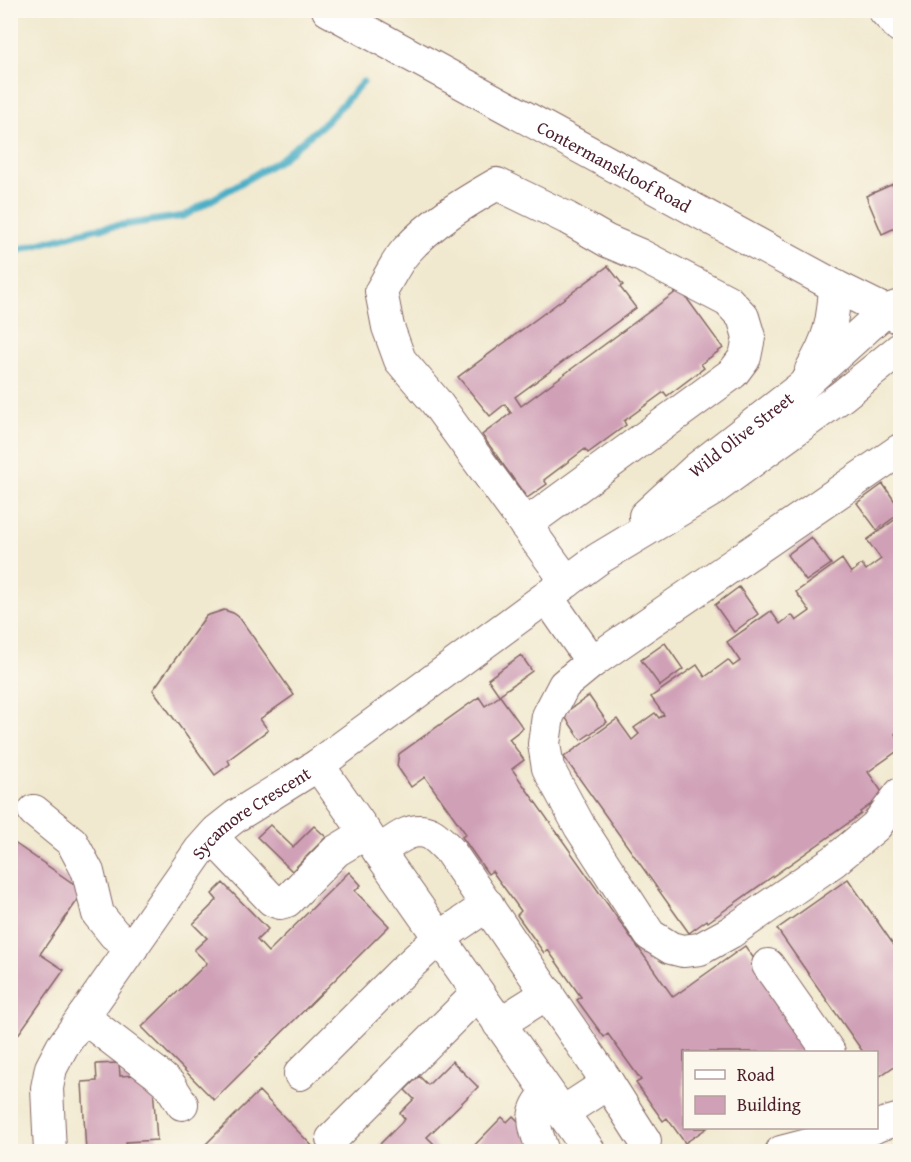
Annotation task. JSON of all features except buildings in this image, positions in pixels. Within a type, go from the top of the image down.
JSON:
[{"type":"street","name":"Contermanskloof Road","points":[[328,10],[835,286],[895,312]]},
{"type":"street","points":[[525,525],[733,373],[745,357],[749,337],[743,317],[728,301],[497,184],[451,210],[405,252],[381,291],[388,327],[400,360],[435,401],[525,525],[592,662]]},
{"type":"street","points":[[835,286],[829,337],[806,383],[837,400],[873,379],[900,368]]},
{"type":"street","name":"Wild Olive Street","points":[[318,765],[598,559],[696,469],[895,312]]},
{"type":"street","name":"Wild Olive Street","points":[[598,559],[711,492],[837,400],[900,349]]},
{"type":"street","points":[[900,450],[592,662],[564,685],[548,716],[544,744],[548,768],[580,827],[651,935],[671,948],[683,951],[699,949],[732,932],[834,861],[876,826],[900,795]]},
{"type":"street","name":"Sycamore Crescent","points":[[50,1152],[47,1088],[51,1068],[62,1047],[200,850],[236,816],[318,765],[590,1152]]},
{"type":"street","points":[[34,812],[72,842],[88,872],[98,914],[114,934],[132,948]]},
{"type":"street","points":[[212,837],[272,900],[280,903],[287,901],[336,851],[409,832],[430,834],[449,850],[488,905],[645,1141]]},
{"type":"street","points":[[300,1074],[439,938],[488,905]]},
{"type":"street","points":[[768,965],[827,1051]]},
{"type":"street","points":[[332,1139],[478,993]]},
{"type":"street","points":[[500,1023],[548,993]]},
{"type":"street","points":[[83,1017],[170,1085],[182,1104]]},
{"type":"street","points":[[543,1152],[533,1118],[537,1105],[555,1103],[608,1083]]},
{"type":"street","points":[[878,1126],[900,1119]]},
{"type":"street","points":[[781,1152],[866,1129]]},
{"type":"waterway","points":[[407,14],[413,10]]},
{"type":"waterway","points":[[10,257],[21,249],[94,229],[184,216],[280,160],[327,121],[363,82]]}]
